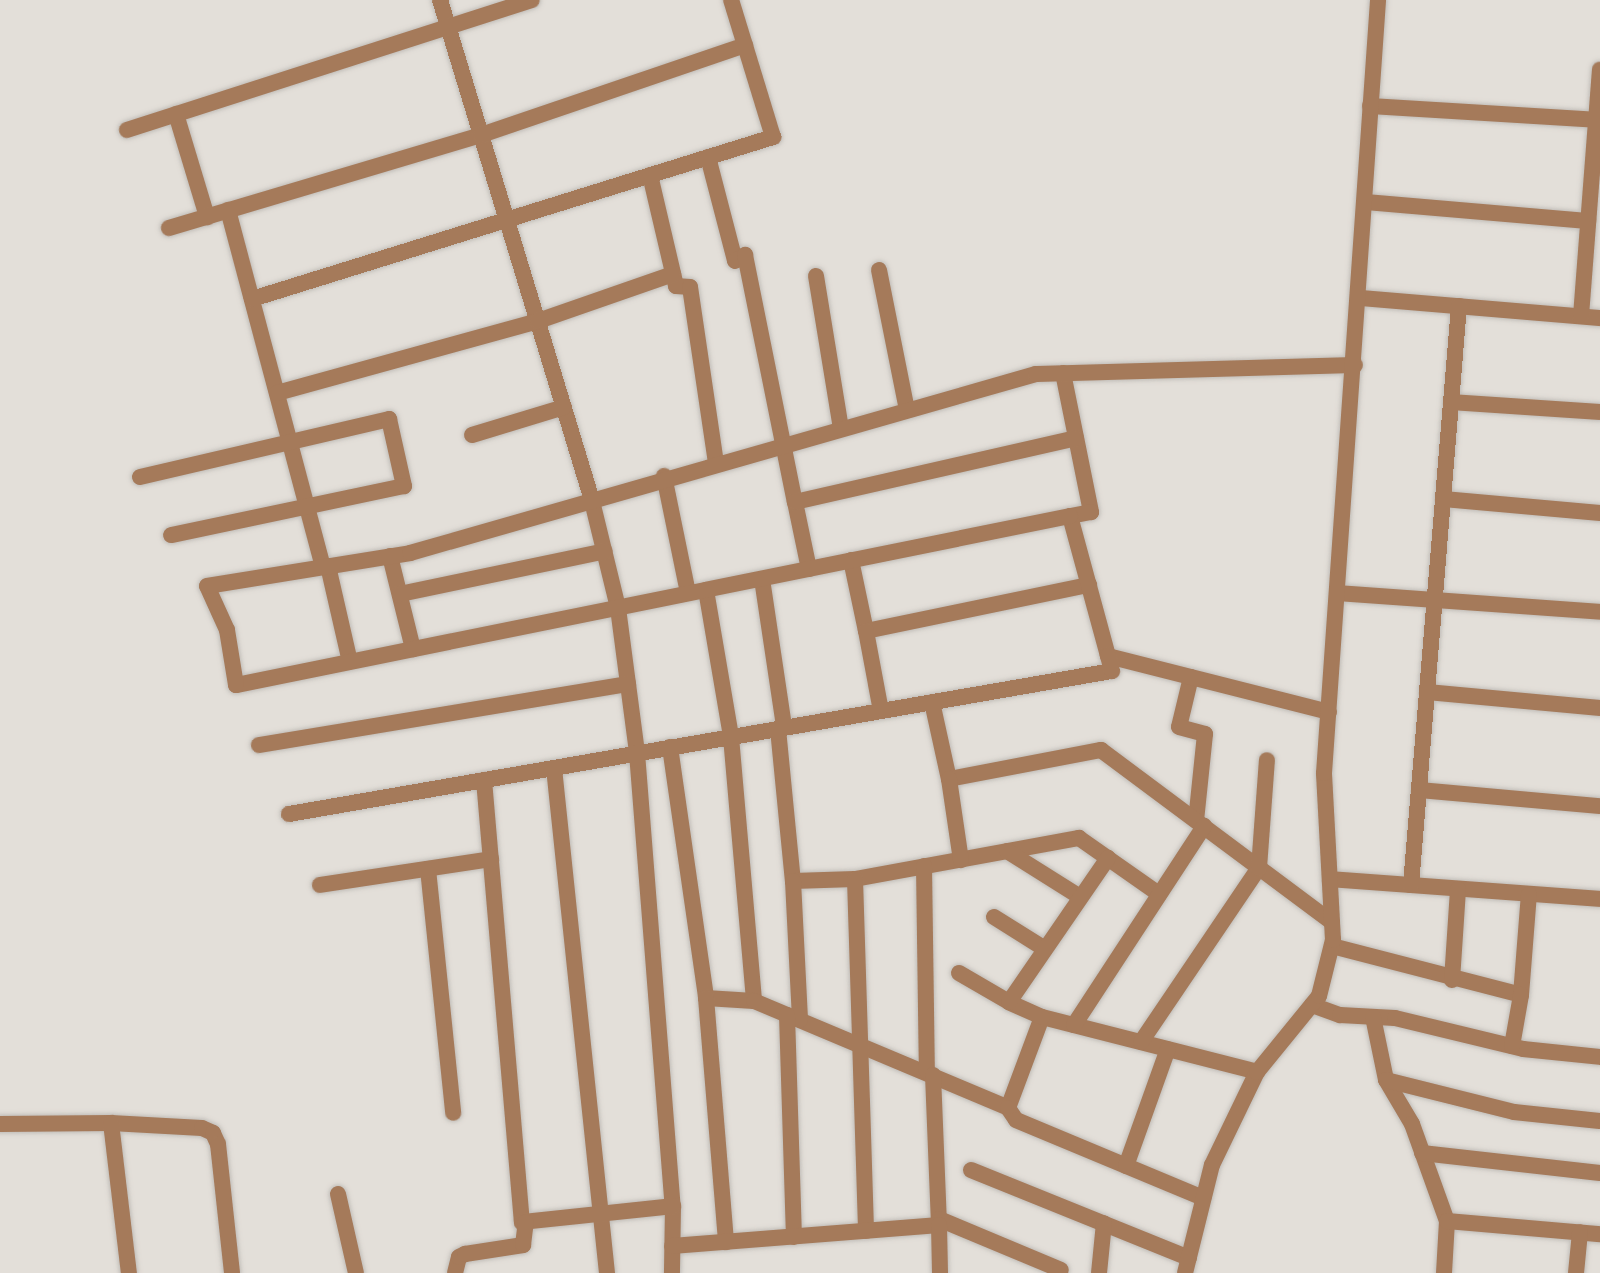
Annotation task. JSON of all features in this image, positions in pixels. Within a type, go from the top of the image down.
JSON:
[{"type":"street","points":[[440,0],[591,497],[618,608],[637,753],[673,1206],[672,1273]]},
{"type":"street","points":[[127,130],[532,0]]},
{"type":"street","points":[[252,299],[773,137],[731,0]]},
{"type":"street","points":[[971,1170],[1104,1223],[1187,1266],[1212,1165],[1257,1072],[1312,1005],[1332,946],[1324,773],[1360,298],[1378,0]]},
{"type":"street","points":[[169,228],[481,135],[745,45]]},
{"type":"street","points":[[1581,316],[1600,70]]},
{"type":"street","points":[[1370,106],[1596,120]]},
{"type":"street","points":[[176,114],[207,217]]},
{"type":"street","points":[[708,157],[735,261],[745,255],[809,569]]},
{"type":"street","points":[[650,175],[676,286],[690,287],[716,463]]},
{"type":"street","points":[[1365,202],[1588,221]]},
{"type":"street","points":[[228,210],[350,662]]},
{"type":"street","points":[[879,270],[907,410]]},
{"type":"street","points":[[277,393],[538,321],[673,274]]},
{"type":"street","points":[[816,276],[841,428]]},
{"type":"street","points":[[1360,298],[1600,318]]},
{"type":"street","points":[[1411,885],[1459,306]]},
{"type":"street","points":[[1063,373],[1091,512],[236,685],[227,630],[207,586],[390,556],[664,476],[1036,374],[1063,373],[1355,365]]},
{"type":"street","points":[[1451,402],[1600,412]]},
{"type":"street","points":[[472,435],[564,407]]},
{"type":"street","points":[[140,477],[389,419],[404,486],[171,535]]},
{"type":"street","points":[[795,502],[1076,438]]},
{"type":"street","points":[[664,476],[688,593]]},
{"type":"street","points":[[1443,499],[1600,513]]},
{"type":"street","points":[[289,814],[1112,671],[1070,516]]},
{"type":"street","points":[[400,594],[605,551]]},
{"type":"street","points":[[390,556],[413,649]]},
{"type":"street","points":[[851,560],[881,711]]},
{"type":"street","points":[[762,579],[781,728],[793,881],[794,1237]]},
{"type":"street","points":[[866,631],[1089,585]]},
{"type":"street","points":[[706,590],[731,737],[754,1001]]},
{"type":"street","points":[[1338,593],[1600,612]]},
{"type":"street","points":[[1108,656],[1329,712]]},
{"type":"street","points":[[1074,1025],[1159,894],[1200,824],[1205,734],[1179,727],[1191,677]]},
{"type":"street","points":[[259,745],[628,684]]},
{"type":"street","points":[[1427,692],[1600,708]]},
{"type":"street","points":[[932,702],[949,779],[961,860]]},
{"type":"street","points":[[670,747],[706,998],[726,1242]]},
{"type":"street","points":[[949,779],[1101,750],[1332,922]]},
{"type":"street","points":[[1141,1042],[1259,868],[1267,760]]},
{"type":"street","points":[[554,768],[607,1273]]},
{"type":"street","points":[[455,1273],[459,1257],[465,1254],[523,1245],[526,1222],[484,780]]},
{"type":"street","points":[[1419,790],[1600,806]]},
{"type":"street","points":[[793,881],[855,879],[1079,838],[1159,894]]},
{"type":"street","points":[[1007,851],[1080,897]]},
{"type":"street","points":[[1009,1002],[1108,858]]},
{"type":"street","points":[[320,885],[491,859]]},
{"type":"street","points":[[924,866],[940,1273]]},
{"type":"street","points":[[428,869],[453,1113]]},
{"type":"street","points":[[855,879],[866,1231]]},
{"type":"street","points":[[1330,879],[1600,899]]},
{"type":"street","points":[[1452,980],[1458,889]]},
{"type":"street","points":[[1512,1046],[1521,995],[1529,894]]},
{"type":"street","points":[[994,917],[1045,949]]},
{"type":"street","points":[[1332,946],[1452,980],[1521,995]]},
{"type":"street","points":[[959,973],[1042,1017],[1257,1072]]},
{"type":"street","points":[[706,998],[754,1001],[794,1017],[1008,1108],[1016,1120],[1203,1198]]},
{"type":"street","points":[[1312,1005],[1340,1015],[1373,1017],[1512,1046],[1600,1057]]},
{"type":"street","points":[[1008,1108],[1042,1017]]},
{"type":"street","points":[[1373,1017],[1386,1080],[1422,1153],[1447,1221],[1444,1273]]},
{"type":"street","points":[[1126,1166],[1168,1049]]},
{"type":"street","points":[[1386,1080],[1514,1112],[1600,1121]]},
{"type":"street","points":[[0,1124],[111,1123],[202,1128],[213,1133],[218,1144],[232,1273]]},
{"type":"street","points":[[111,1123],[129,1273]]},
{"type":"street","points":[[1422,1153],[1600,1173]]},
{"type":"street","points":[[338,1194],[356,1273]]},
{"type":"street","points":[[526,1222],[673,1206]]},
{"type":"street","points":[[1447,1221],[1600,1234]]},
{"type":"street","points":[[672,1246],[866,1231],[939,1222],[1061,1270]]},
{"type":"street","points":[[1099,1273],[1104,1223]]},
{"type":"street","points":[[1576,1273],[1580,1232]]}]
